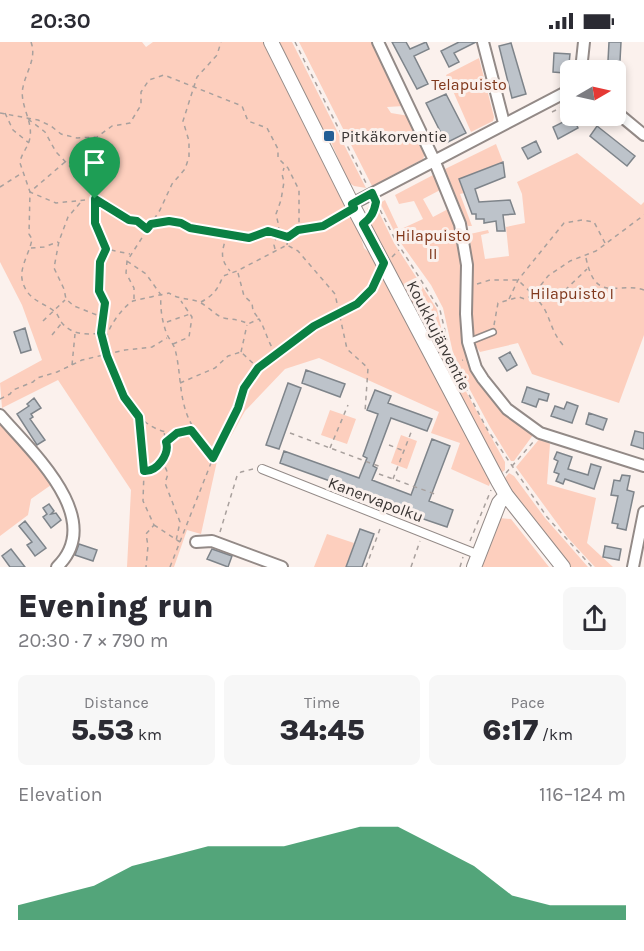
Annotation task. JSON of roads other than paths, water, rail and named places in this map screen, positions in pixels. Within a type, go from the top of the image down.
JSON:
[{"type":"street","name":"Koukkujärventie","points":[[271,42],[456,405],[506,495],[563,567]]},
{"type":"street","points":[[378,42],[434,160],[462,233],[467,284],[468,342],[476,368],[483,380],[498,400],[540,433],[644,466]]},
{"type":"street","points":[[483,42],[504,123]]},
{"type":"street","points":[[582,60],[584,42]]},
{"type":"street","points":[[353,206],[374,197],[434,160],[560,95]]},
{"type":"street","points":[[626,120],[644,135]]},
{"type":"street","points":[[0,416],[34,454],[69,504],[74,518],[74,536],[69,550],[57,567]]},
{"type":"street","name":"Kanervapolku","points":[[262,469],[424,532],[476,561]]},
{"type":"street","points":[[476,561],[499,503],[506,495]]},
{"type":"street","points":[[633,567],[644,512]]},
{"type":"street","points":[[196,542],[212,541],[282,567]]},
{"type":"lane","points":[[468,342],[493,332]]},
{"type":"place","name":"Pitkäkorventie","points":[[329,136]]},
{"type":"park label","name":"Telapuisto","points":[[469,84]]},
{"type":"park label","name":"Hilapuisto II","points":[[433,244]]},
{"type":"park label","name":"Hilapuisto I","points":[[572,293]]}]
